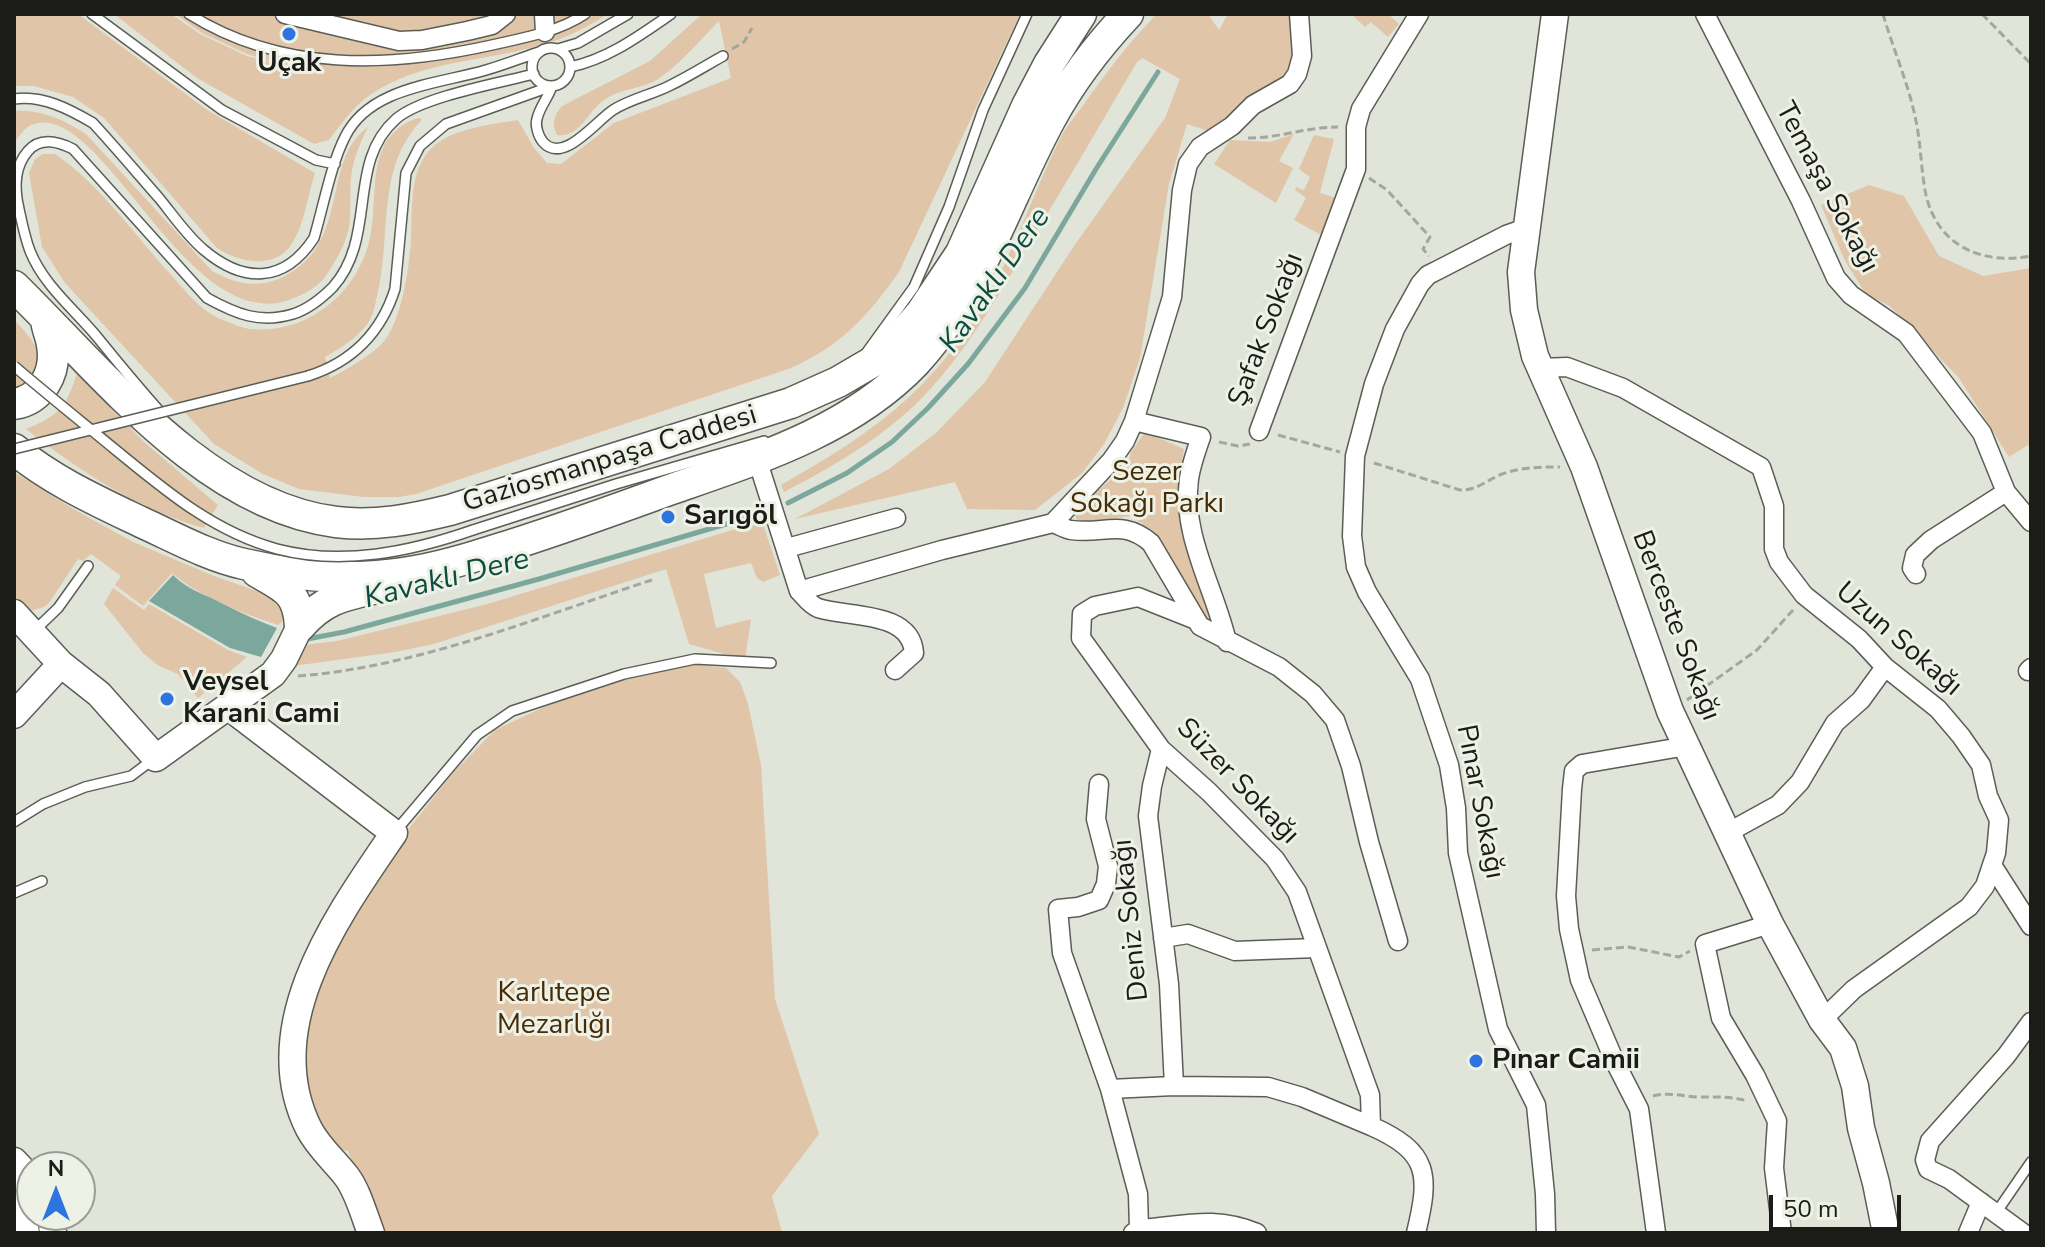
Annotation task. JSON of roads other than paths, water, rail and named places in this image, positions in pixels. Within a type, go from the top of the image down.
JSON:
[{"type":"main road","name":"Gaziosmanpaşa Caddesi","points":[[14,286],[166,436],[202,465],[263,502],[335,522],[360,524],[417,518],[450,510],[762,412],[838,382],[886,354],[900,340],[961,253],[1049,64],[1081,14]]},
{"type":"main road","name":"Gaziosmanpaşa Caddesi","points":[[14,449],[92,498],[193,546],[241,564],[313,577],[351,577],[405,573],[443,565],[577,523],[796,444],[873,397],[913,365],[961,304],[1068,89],[1095,48],[1128,14]]},
{"type":"main road","points":[[14,404],[25,402],[40,393],[51,371],[52,345],[46,320]]},
{"type":"main road","points":[[241,564],[289,590],[299,607],[300,626]]},
{"type":"main road","points":[[300,626],[315,609],[338,597],[385,586],[443,565]]},
{"type":"street","points":[[285,14],[399,41],[422,40],[492,25],[506,14]]},
{"type":"street","points":[[799,591],[942,550],[1053,523],[1111,461],[1134,421],[1172,297],[1182,190],[1188,164],[1200,147],[1225,132],[1253,105],[1290,84],[1297,74],[1302,56],[1299,14]]},
{"type":"street","name":"Şafak Sokağı","points":[[1259,431],[1356,169],[1356,127],[1361,109],[1419,14]]},
{"type":"street","name":"Berceste Sokağı","points":[[1555,14],[1521,272],[1524,310],[1535,356],[1584,467],[1670,711],[1770,924],[1822,1020],[1843,1048],[1855,1086],[1861,1128],[1886,1233]]},
{"type":"street","name":"Temaşa Sokağı","points":[[1705,14],[1801,201],[1836,278],[1851,295],[1906,333],[1982,433],[2006,492],[2031,522]]},
{"type":"street","name":"Pınar Sokağı","points":[[1526,228],[1428,275],[1420,284],[1395,329],[1374,384],[1355,456],[1355,498],[1351,519],[1356,567],[1367,592],[1420,679],[1449,765],[1456,808],[1458,853],[1498,1029],[1536,1105],[1546,1233]]},
{"type":"street","name":"Uzun Sokağı","points":[[1541,368],[1567,367],[1601,378],[1653,403],[1761,467],[1774,506],[1774,549],[1779,562],[1804,595],[1938,709],[1981,765],[1988,796],[1999,820],[1992,865],[1985,886],[1969,907],[1854,989],[1822,1020]]},
{"type":"street","points":[[1134,421],[1201,437],[1189,478],[1188,495],[1194,537],[1227,642]]},
{"type":"street","points":[[757,459],[799,591],[814,607],[877,618],[900,628],[913,642],[914,653],[895,670]]},
{"type":"street","points":[[1916,574],[1912,568],[1915,555],[1931,540],[2006,492]]},
{"type":"street","points":[[787,548],[896,518]]},
{"type":"street","points":[[1053,523],[1071,530],[1110,527],[1139,533],[1151,543],[1200,626],[1279,667],[1313,694],[1335,720],[1351,766],[1398,941]]},
{"type":"street","name":"Süzer Sokağı","points":[[1196,620],[1138,597],[1095,606],[1082,614],[1081,638],[1161,749],[1275,859],[1297,892],[1370,1095],[1371,1126]]},
{"type":"street","points":[[14,613],[61,664],[99,694],[156,758],[229,707],[279,666],[300,626]]},
{"type":"street","points":[[14,715],[61,664]]},
{"type":"street","points":[[1727,833],[1778,805],[1800,782],[1835,723],[1861,700],[1885,667]]},
{"type":"street","points":[[229,707],[394,833],[322,951],[301,1000],[293,1030],[292,1069],[308,1127],[321,1150],[349,1179],[371,1233]]},
{"type":"street","points":[[1656,1233],[1639,1109],[1580,980],[1573,953],[1566,896],[1574,771],[1582,764],[1687,746]]},
{"type":"street","name":"Deniz Sokağı","points":[[1161,749],[1148,816],[1169,984],[1174,1086]]},
{"type":"street","points":[[1099,784],[1096,819],[1107,857],[1106,884],[1099,900],[1058,909],[1062,953],[1110,1089],[1138,1194],[1136,1231],[1212,1221],[1257,1233]]},
{"type":"street","points":[[1992,865],[2031,926]]},
{"type":"street","points":[[1770,924],[1705,944],[1721,1018],[1777,1121],[1774,1168],[1782,1233]]},
{"type":"street","points":[[1163,938],[1188,934],[1235,951],[1316,948]]},
{"type":"street","points":[[2023,1233],[1949,1179],[1928,1169],[1925,1160],[1930,1141],[2006,1056],[2031,1022]]},
{"type":"street","points":[[1110,1089],[1268,1087],[1302,1097],[1371,1126],[1408,1147],[1423,1168],[1425,1190],[1416,1233]]},
{"type":"street","points":[[14,1195],[21,1208],[26,1233]]},
{"type":"street","points":[[1968,1233],[1981,1202]]},
{"type":"lane","points":[[92,14],[222,110],[316,160],[335,164]]},
{"type":"lane","points":[[189,14],[247,44],[283,54],[337,61],[390,61],[443,56],[544,37]]},
{"type":"lane","points":[[14,99],[26,97],[47,102],[70,109],[93,123],[202,249],[240,272],[260,276],[295,261],[306,251],[314,238],[345,136],[376,104],[437,81],[485,71],[585,14]]},
{"type":"lane","points":[[558,49],[578,43],[628,14]]},
{"type":"lane","points":[[570,67],[593,62],[636,39],[671,14]]},
{"type":"lane","points":[[838,382],[869,350],[914,287],[949,207],[983,110],[1027,14]]},
{"type":"lane","points":[[14,449],[308,376],[325,370],[361,346],[374,334],[395,289],[406,173],[420,146],[446,124],[564,81],[570,67],[568,57],[544,37]]},
{"type":"lane","points":[[544,37],[534,59],[534,74],[540,81],[552,86]]},
{"type":"lane","points":[[552,86],[536,121],[538,132],[543,142],[554,149],[565,148],[578,141],[615,109],[670,86],[723,56]]},
{"type":"lane","points":[[239,489],[183,438],[40,270],[30,251],[16,199],[16,175],[21,159],[32,146],[46,141],[60,142],[73,149],[207,298],[235,314],[257,319],[279,318],[304,310],[323,298],[340,279],[356,246],[369,161],[380,136],[396,119],[417,105],[534,74]]},
{"type":"lane","points":[[14,366],[198,514],[276,549],[322,556],[367,556],[429,546],[739,447],[835,422]]},
{"type":"lane","points":[[33,633],[58,608],[88,566]]},
{"type":"lane","points":[[394,833],[477,735],[512,711],[624,674],[695,659],[771,663]]},
{"type":"lane","points":[[14,822],[36,808],[85,787],[131,776],[156,758]]},
{"type":"lane","points":[[14,893],[42,881]]},
{"type":"lane","points":[[1996,1213],[2031,1162]]},
{"type":"water","points":[[173,575],[197,591],[277,628],[261,657],[230,648],[149,601]]},
{"type":"waterway","name":"Kavaklı Dere","points":[[788,503],[847,473],[892,442],[968,364],[1025,288],[1158,72]]},
{"type":"waterway","name":"Kavaklı Dere","points":[[302,640],[344,632],[539,579],[757,515]]},
{"type":"place","name":"Uçak","points":[[289,34]]},
{"type":"place","name":"Sarıgöl","points":[[668,517]]},
{"type":"place","name":"Veysel Karani Cami","points":[[167,699]]},
{"type":"place","name":"Pınar Camii","points":[[1476,1061]]},
{"type":"park label","name":"Sezer Sokağı Parkı","points":[[1147,489]]},
{"type":"park label","name":"Karlıtepe Mezarlığı","points":[[554,1010]]}]
